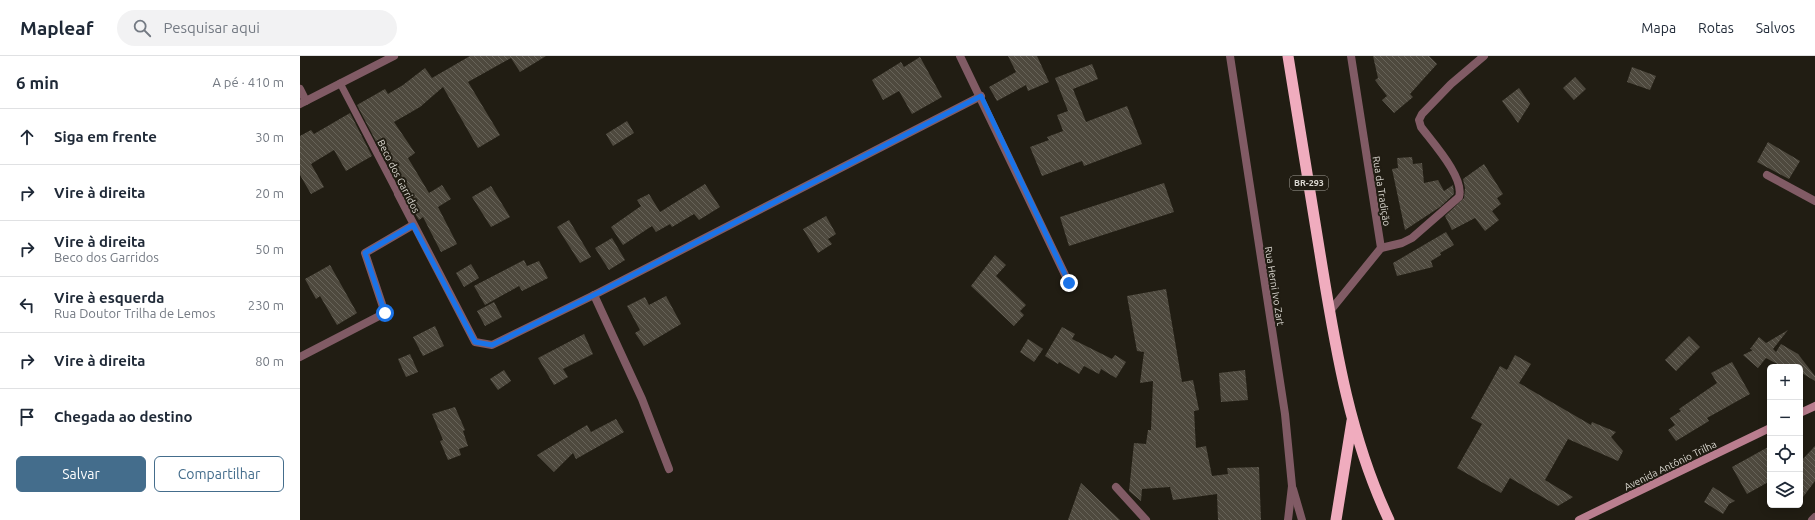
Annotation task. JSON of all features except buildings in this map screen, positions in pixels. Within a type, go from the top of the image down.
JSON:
[{"type":"highway","name":"BR-293","points":[[1288,56],[1330,311],[1352,421],[1380,502],[1389,520]]},
{"type":"highway","name":"BR-293","points":[[1336,520],[1352,421]]},
{"type":"main road","points":[[1803,412],[1815,406]]},
{"type":"main road","name":"Avenida Antônio Trilha","points":[[1579,520],[1767,429]]},
{"type":"street","points":[[300,89],[303,103],[394,56]]},
{"type":"street","points":[[960,56],[981,96],[1069,283]]},
{"type":"street","name":"Rua Herni Ivo Zart","points":[[1230,56],[1285,414],[1292,486],[1288,520]]},
{"type":"street","name":"Rua da Tradição","points":[[1351,56],[1381,248]]},
{"type":"street","points":[[1330,311],[1381,248],[1402,243],[1412,238],[1459,197],[1461,190],[1457,178],[1421,127],[1419,120],[1422,114],[1452,84],[1484,56]]},
{"type":"street","points":[[669,469],[642,399],[594,295],[981,96]]},
{"type":"street","points":[[1767,175],[1815,201]]},
{"type":"street","name":"Beco dos Garridos","points":[[398,194],[475,342],[492,345],[594,295]]},
{"type":"street","points":[[300,357],[385,313],[365,253],[413,225]]},
{"type":"street","points":[[1292,486],[1302,520]]},
{"type":"street","points":[[1116,487],[1146,520]]},
{"type":"street","points":[[1812,520],[1815,517]]},
{"type":"lane","name":"Beco dos Garridos","points":[[340,83],[398,194]]},
{"type":"route","points":[[385,313],[365,253],[413,225],[475,342],[492,345],[594,295],[981,96],[1069,283]]}]
